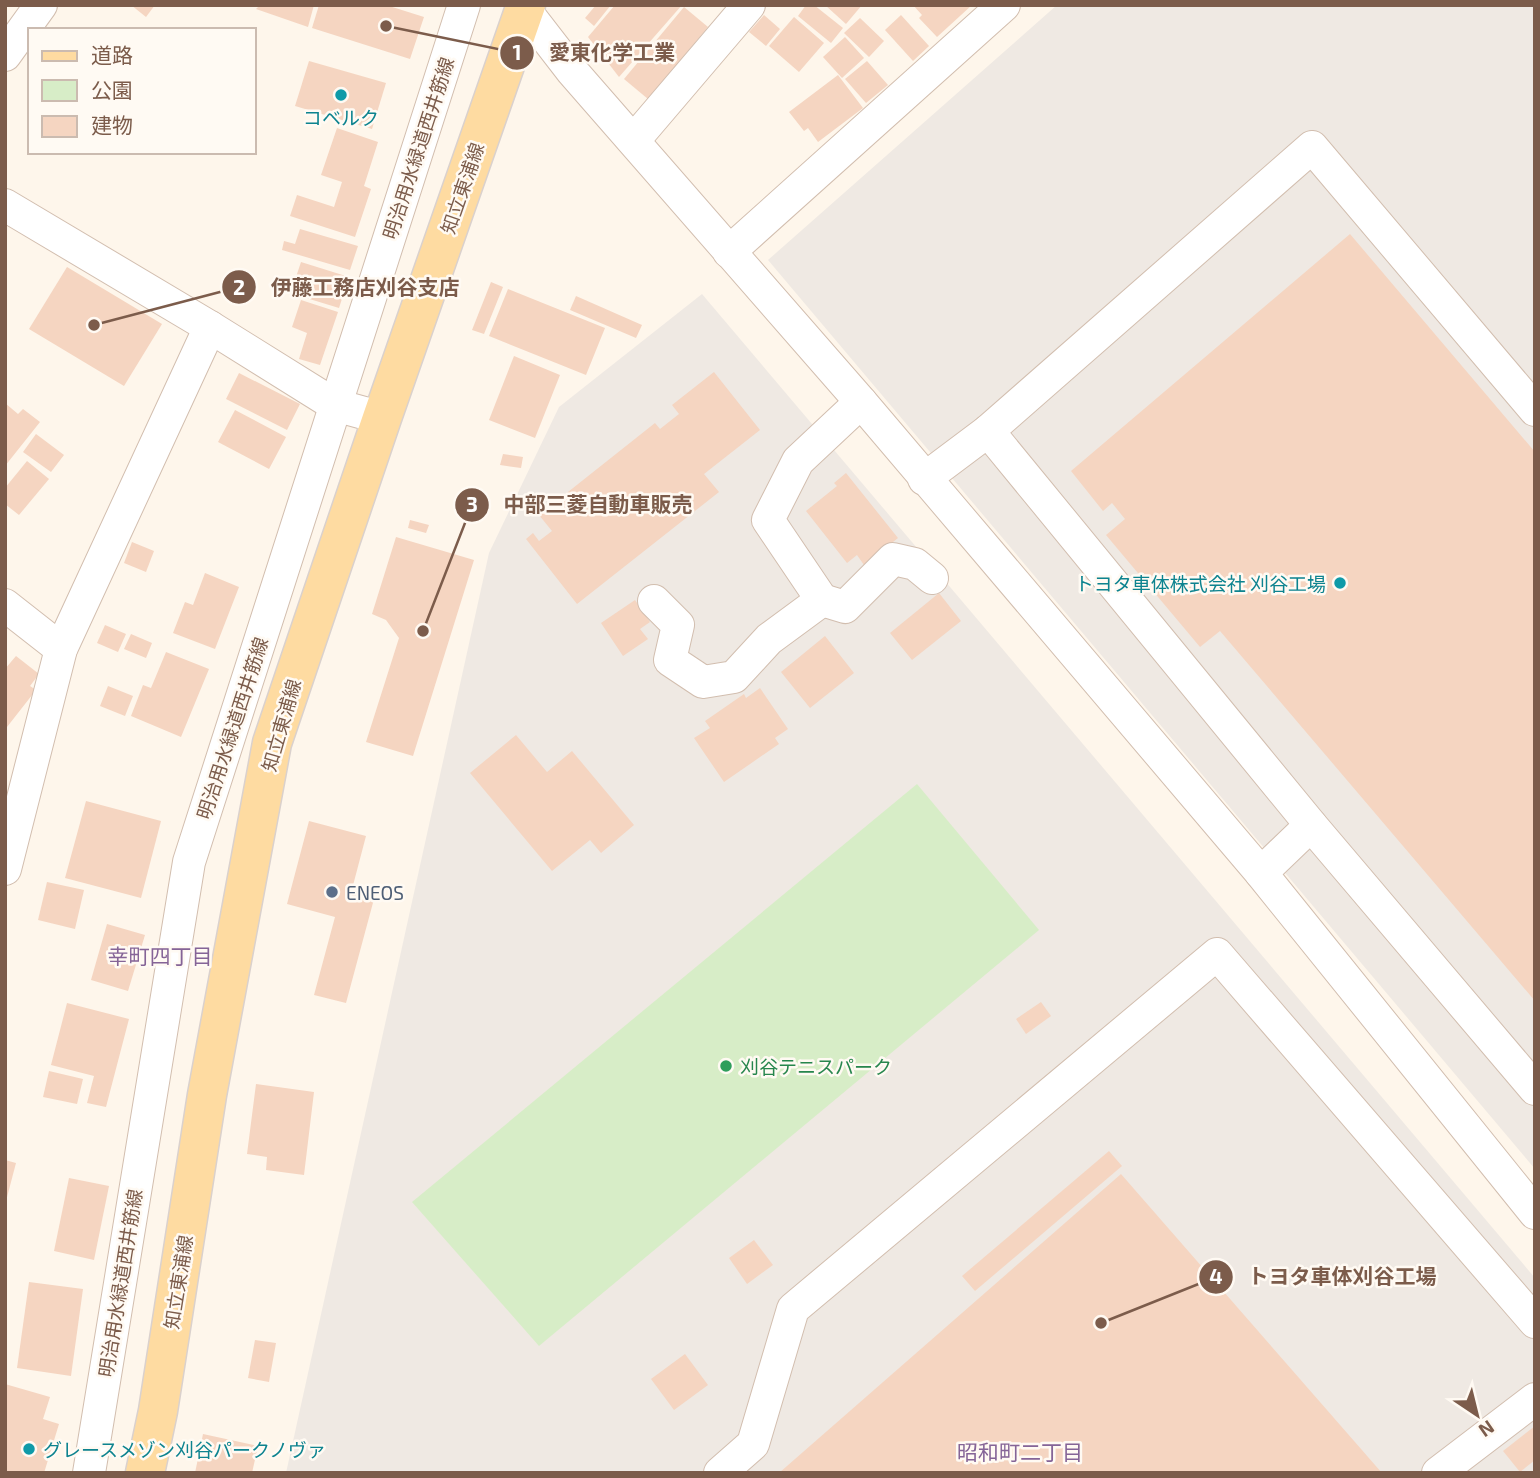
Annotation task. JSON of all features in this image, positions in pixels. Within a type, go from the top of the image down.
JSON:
[{"type":"main road","name":"知立東浦線","points":[[145,1473],[160,1397],[207,1095],[272,743],[524,7]]},
{"type":"street","points":[[5,55],[41,5]]},
{"type":"street","name":"明治用水緑道西井筋線","points":[[89,1473],[189,862],[464,5]]},
{"type":"street","points":[[634,140],[749,5]]},
{"type":"street","points":[[729,252],[1004,5]]},
{"type":"street","points":[[524,7],[572,71],[860,402],[1261,873],[1535,1213]]},
{"type":"street","points":[[924,479],[988,431],[1311,146],[1535,410]]},
{"type":"street","points":[[5,205],[211,327],[335,405],[382,418]]},
{"type":"street","points":[[5,869],[61,649],[211,327]]},
{"type":"street","points":[[860,402],[798,461],[768,520],[822,600],[845,607],[893,559],[915,564],[932,578]]},
{"type":"street","points":[[988,431],[1311,825],[1535,1090]]},
{"type":"street","points":[[654,601],[678,625],[658,660],[703,682],[734,677],[769,639],[822,600]]},
{"type":"street","points":[[5,605],[61,649]]},
{"type":"street","points":[[1261,873],[1311,825]]},
{"type":"street","points":[[720,1473],[753,1444],[793,1309],[1217,954],[1535,1322]]},
{"type":"street","points":[[1438,1473],[1535,1399]]},
{"type":"shaded area","name":"トヨタ車体株式会社 刈谷工場","points":[[1057,5],[1535,5],[1535,1169],[768,260]]},
{"type":"shaded area","points":[[702,294],[1535,1278],[1535,1473],[286,1473],[489,553],[559,407]]},
{"type":"green space","name":"刈谷テニスパーク","points":[[917,784],[1039,930],[539,1346],[412,1202]]},
{"type":"building","points":[[131,5],[155,5],[146,17]]},
{"type":"building","points":[[260,5],[314,5],[308,27],[256,9]]},
{"type":"building","points":[[319,5],[386,5],[424,17],[410,59],[312,28]]},
{"type":"building","points":[[596,5],[611,5],[594,26],[585,18]]},
{"type":"building","points":[[615,5],[682,5],[619,77],[588,37]]},
{"type":"building","points":[[806,5],[814,5],[843,28],[831,43],[798,16]]},
{"type":"building","points":[[825,5],[862,5],[846,24]]},
{"type":"building","points":[[913,5],[972,5],[937,37],[919,18],[922,15]]},
{"type":"building","points":[[684,7],[708,27],[648,99],[624,79]]},
{"type":"building","points":[[764,15],[780,29],[766,46],[749,32]]},
{"type":"building","points":[[901,15],[929,46],[913,61],[885,30]]},
{"type":"building","points":[[794,17],[824,43],[799,72],[769,46]]},
{"type":"building","points":[[860,18],[884,41],[869,57],[844,33]]},
{"type":"building","points":[[845,37],[864,58],[842,78],[823,57]]},
{"type":"building","name":"コベルク","points":[[309,61],[386,83],[372,129],[295,106]]},
{"type":"building","points":[[867,61],[888,85],[866,103],[845,79]]},
{"type":"building","points":[[838,75],[863,108],[818,142],[808,128],[804,131],[789,112]]},
{"type":"building","points":[[337,128],[378,142],[364,186],[371,189],[355,237],[290,216],[297,195],[334,207],[342,182],[321,175]]},
{"type":"building","points":[[300,229],[358,246],[350,270],[282,250],[284,241],[295,244]]},
{"type":"building","name":"トヨタ車体株式会社 刈谷工場","points":[[1350,234],[1535,452],[1535,1001],[1220,631],[1200,647],[1106,535],[1125,519],[1112,503],[1103,511],[1071,471]]},
{"type":"building","points":[[301,262],[349,277],[339,308],[280,290],[284,279],[294,283]]},
{"type":"building","points":[[67,267],[162,324],[124,386],[29,329]]},
{"type":"building","points":[[491,282],[503,287],[484,334],[472,330]]},
{"type":"building","points":[[508,289],[605,328],[586,375],[489,336]]},
{"type":"building","points":[[576,296],[642,325],[636,338],[570,310]]},
{"type":"building","points":[[301,300],[338,312],[320,365],[299,359],[307,333],[292,327]]},
{"type":"building","points":[[514,356],[560,375],[535,438],[489,420]]},
{"type":"building","points":[[714,372],[760,430],[704,474],[719,492],[577,604],[526,539],[533,533],[539,541],[552,531],[539,515],[655,423],[660,429],[679,414],[672,405]]},
{"type":"building","points":[[239,373],[300,404],[287,430],[226,399]]},
{"type":"building","points":[[5,403],[18,414],[23,409],[40,422],[5,466]]},
{"type":"building","points":[[235,410],[286,437],[269,469],[218,442]]},
{"type":"building","points":[[36,434],[64,455],[51,472],[23,452]]},
{"type":"building","points":[[503,454],[523,457],[521,468],[500,465]]},
{"type":"building","points":[[27,461],[49,479],[19,515],[5,504],[5,488]]},
{"type":"building","points":[[846,473],[898,538],[864,565],[857,555],[847,563],[806,511],[837,486],[834,483]]},
{"type":"building","points":[[410,520],[429,525],[426,533],[408,528]]},
{"type":"building","points":[[396,537],[474,560],[413,756],[366,742],[399,638],[386,620],[372,614]]},
{"type":"building","points":[[132,542],[154,551],[146,572],[124,563]]},
{"type":"building","points":[[205,573],[239,587],[215,649],[173,633],[185,602],[193,605]]},
{"type":"building","points":[[939,593],[961,621],[912,660],[890,633]]},
{"type":"building","points":[[635,600],[650,622],[640,629],[648,639],[623,656],[601,623]]},
{"type":"building","points":[[105,625],[126,634],[118,652],[97,643]]},
{"type":"building","points":[[131,634],[152,643],[146,658],[124,649]]},
{"type":"building","points":[[825,636],[854,673],[810,708],[781,672]]},
{"type":"building","points":[[166,652],[209,669],[181,737],[131,716],[143,685],[151,688]]},
{"type":"building","points":[[16,656],[39,674],[30,686],[36,690],[7,727],[5,669]]},
{"type":"building","points":[[108,686],[133,696],[125,716],[100,706]]},
{"type":"building","points":[[760,688],[788,729],[775,738],[779,744],[724,782],[694,738],[710,728],[705,721],[744,694],[746,698]]},
{"type":"building","points":[[516,735],[547,772],[572,751],[634,825],[601,853],[590,840],[552,871],[470,773]]},
{"type":"building","points":[[86,801],[161,821],[141,898],[65,878]]},
{"type":"building","points":[[309,821],[366,836],[351,893],[374,899],[346,1003],[314,995],[335,917],[287,904]]},
{"type":"building","points":[[47,882],[84,890],[75,929],[38,920]]},
{"type":"building","points":[[107,924],[145,935],[128,991],[91,980]]},
{"type":"building","points":[[1041,1002],[1051,1016],[1026,1034],[1016,1019]]},
{"type":"building","points":[[67,1003],[129,1019],[106,1107],[87,1103],[94,1076],[51,1065]]},
{"type":"building","points":[[49,1071],[83,1079],[77,1104],[43,1097]]},
{"type":"building","points":[[256,1084],[314,1092],[304,1175],[266,1170],[267,1157],[247,1154]]},
{"type":"building","points":[[1109,1151],[1122,1166],[975,1291],[962,1276]]},
{"type":"building","points":[[5,1160],[16,1163],[6,1201],[5,1201]]},
{"type":"building","points":[[1121,1174],[1382,1473],[779,1473]]},
{"type":"building","points":[[69,1178],[109,1186],[94,1260],[54,1251]]},
{"type":"building","points":[[754,1240],[773,1265],[747,1284],[729,1258]]},
{"type":"building","points":[[29,1282],[83,1289],[71,1376],[17,1368]]},
{"type":"building","points":[[255,1340],[276,1343],[269,1382],[248,1378]]},
{"type":"building","points":[[685,1354],[708,1385],[674,1410],[651,1379]]},
{"type":"building","name":"グレースメゾン刈谷パークノヴァ","points":[[5,1384],[50,1397],[43,1419],[59,1424],[44,1473],[5,1473]]},
{"type":"building","points":[[1535,1426],[1535,1460],[1520,1472],[1503,1451]]},
{"type":"building","points":[[203,1434],[258,1446],[252,1473],[195,1473]]},
{"type":"place","name":"愛東化学工業","points":[[386,26]]},
{"type":"place","name":"コベルク","points":[[341,95]]},
{"type":"place","name":"伊藤工務店刈谷支店","points":[[94,325]]},
{"type":"place","name":"トヨタ車体株式会社 刈谷工場","points":[[1340,583]]},
{"type":"place","name":"中部三菱自動車販売","points":[[423,631]]},
{"type":"place","name":"ENEOS","points":[[332,892]]},
{"type":"place","name":"刈谷テニスパーク","points":[[726,1066]]},
{"type":"place","name":"トヨタ車体刈谷工場","points":[[1101,1323]]},
{"type":"place","name":"グレースメゾン刈谷パークノヴァ","points":[[29,1449]]},
{"type":"district","name":"幸町四丁目","points":[[160,955]]},
{"type":"district","name":"昭和町二丁目","points":[[1020,1451]]}]
